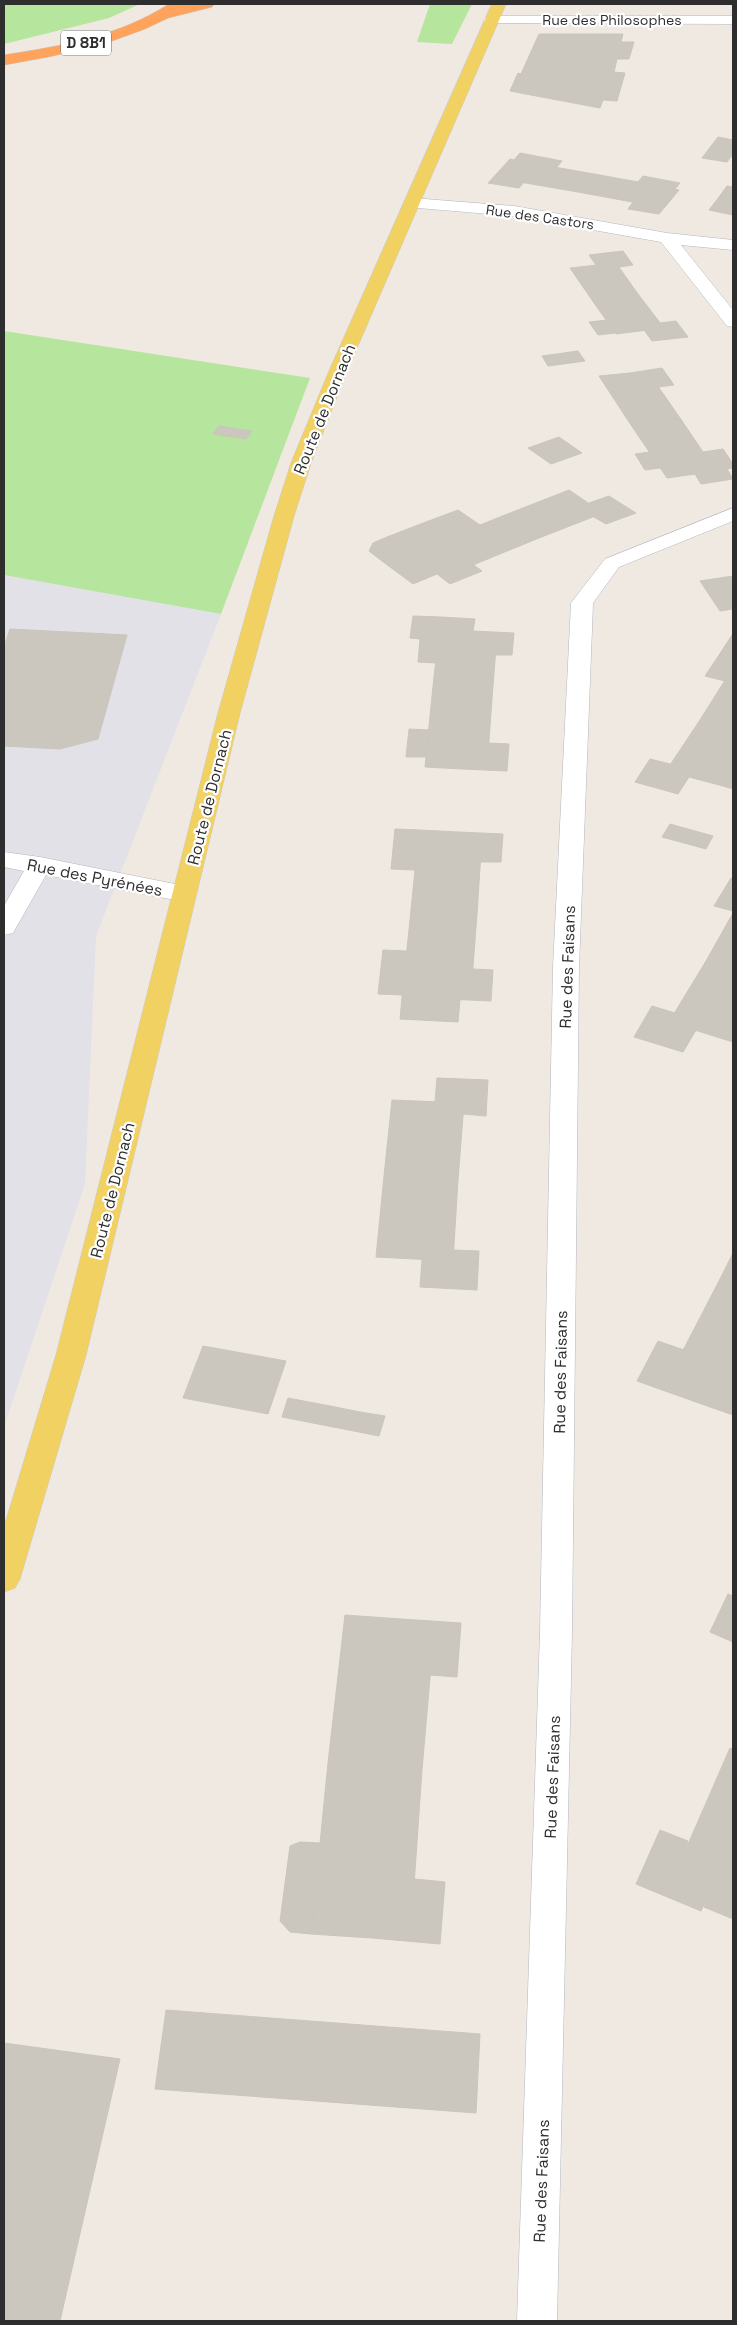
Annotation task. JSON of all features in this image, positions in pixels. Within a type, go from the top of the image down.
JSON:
[{"type":"highway","name":"D 8B1","points":[[4,60],[107,38],[142,26],[179,4]]},
{"type":"highway","name":"D 8B1","points":[[165,14],[207,4]]},
{"type":"main road","name":"Route de Dornach","points":[[4,1579],[71,1355],[229,713],[287,507],[301,463],[338,371],[499,4]]},
{"type":"street","name":"Rue des Philosophes","points":[[487,29],[733,20]]},
{"type":"street","name":"Rue des Castors","points":[[412,203],[514,211],[667,238],[733,245]]},
{"type":"street","points":[[667,238],[733,322]]},
{"type":"street","name":"Rue des Faisans","points":[[537,2321],[556,1632],[566,968],[582,603],[612,563],[733,514]]},
{"type":"street","name":"Rue des Pyrénées","points":[[4,860],[40,865],[185,894]]},
{"type":"street","points":[[4,927],[40,865]]},
{"type":"shaded area","points":[[4,575],[221,614],[96,936],[85,1184],[4,1427]]},
{"type":"green space","points":[[4,4],[140,4],[109,18],[4,44]]},
{"type":"green space","points":[[430,4],[472,4],[452,44],[417,42]]},
{"type":"green space","points":[[4,331],[310,378],[221,614],[4,575]]},
{"type":"building","points":[[539,34],[623,34],[621,42],[634,42],[629,59],[617,59],[614,72],[625,73],[617,101],[603,100],[600,108],[510,91],[518,73],[521,74]]},
{"type":"building","points":[[718,137],[733,140],[733,154],[727,162],[702,158]]},
{"type":"building","points":[[520,153],[562,161],[556,168],[514,160]]},
{"type":"building","points":[[510,159],[594,174],[578,192],[514,181],[521,173],[500,170]]},
{"type":"building","points":[[500,170],[521,173],[514,181],[524,182],[519,188],[488,183]]},
{"type":"building","points":[[594,174],[679,190],[670,201],[649,197],[643,204],[578,192]]},
{"type":"building","points":[[643,176],[680,183],[675,189],[638,182]]},
{"type":"building","points":[[727,186],[733,187],[733,200],[719,197]]},
{"type":"building","points":[[649,197],[670,201],[659,214],[628,209],[633,202],[643,204]]},
{"type":"building","points":[[719,197],[733,200],[733,215],[709,210]]},
{"type":"building","points":[[623,251],[633,265],[619,267],[616,263],[596,265],[589,255]]},
{"type":"building","points":[[616,263],[638,294],[592,300],[570,268]]},
{"type":"building","points":[[638,294],[664,328],[616,334],[592,300]]},
{"type":"building","points":[[607,320],[615,333],[598,335],[589,322]]},
{"type":"building","points":[[676,321],[688,337],[652,341],[644,330],[664,328],[660,323]]},
{"type":"building","points":[[578,351],[585,361],[548,366],[542,356]]},
{"type":"building","points":[[662,368],[674,385],[658,387],[655,382],[637,384],[630,373]]},
{"type":"building","points":[[630,373],[637,384],[655,382],[680,418],[631,425],[599,376]]},
{"type":"building","points":[[680,418],[703,452],[723,449],[733,464],[733,468],[727,469],[733,479],[701,484],[695,474],[667,478],[631,425]]},
{"type":"building","points":[[219,426],[252,431],[246,439],[213,434]]},
{"type":"building","points":[[559,437],[582,453],[551,464],[528,448]]},
{"type":"building","points":[[650,452],[660,468],[645,470],[635,454]]},
{"type":"building","points":[[569,490],[603,513],[539,538],[505,515]]},
{"type":"building","points":[[609,496],[636,513],[606,524],[594,517],[603,513],[589,503]]},
{"type":"building","points":[[458,510],[480,525],[440,541],[418,525]]},
{"type":"building","points":[[505,515],[539,538],[473,565],[440,541]]},
{"type":"building","points":[[418,525],[482,571],[450,584],[437,574],[413,584],[382,561],[406,551],[387,537]]},
{"type":"building","points":[[387,537],[406,551],[382,561],[369,551],[373,543]]},
{"type":"building","points":[[733,576],[733,609],[720,611],[700,581]]},
{"type":"building","points":[[413,616],[441,617],[436,663],[418,662],[420,639],[410,638]]},
{"type":"building","points":[[441,617],[475,619],[473,631],[439,630]]},
{"type":"building","points":[[10,629],[127,635],[98,739],[60,749],[4,746],[4,647]]},
{"type":"building","points":[[439,630],[473,631],[472,646],[496,647],[492,699],[432,696]]},
{"type":"building","points":[[473,631],[514,633],[512,655],[495,655],[496,647],[472,646]]},
{"type":"building","points":[[732,635],[733,659],[719,655]]},
{"type":"building","points":[[719,655],[733,659],[733,675],[729,674],[725,681],[705,676]]},
{"type":"building","points":[[729,674],[733,675],[733,732],[698,723]]},
{"type":"building","points":[[432,696],[492,699],[488,754],[463,752],[462,769],[425,767]]},
{"type":"building","points":[[698,723],[733,732],[733,771],[723,786],[666,771]]},
{"type":"building","points":[[409,729],[429,730],[426,757],[406,757]]},
{"type":"building","points":[[488,743],[509,744],[507,771],[462,769],[463,752],[488,754]]},
{"type":"building","points":[[650,759],[670,764],[666,771],[689,777],[678,794],[635,782]]},
{"type":"building","points":[[733,771],[733,789],[723,786]]},
{"type":"building","points":[[670,824],[713,836],[706,849],[662,837]]},
{"type":"building","points":[[395,829],[419,830],[415,870],[391,869]]},
{"type":"building","points":[[419,830],[458,832],[457,851],[481,852],[477,914],[411,910]]},
{"type":"building","points":[[458,832],[503,834],[501,862],[481,862],[481,852],[457,851]]},
{"type":"building","points":[[731,878],[733,879],[733,911],[714,906]]},
{"type":"building","points":[[411,910],[477,914],[472,979],[447,977],[446,999],[402,997]]},
{"type":"building","points":[[733,913],[733,969],[706,961]]},
{"type":"building","points":[[383,950],[406,951],[402,995],[378,994]]},
{"type":"building","points":[[706,961],[733,969],[733,1042],[669,1022]]},
{"type":"building","points":[[472,969],[493,970],[491,1001],[446,999],[447,977],[472,979]]},
{"type":"building","points":[[402,997],[460,1000],[458,1022],[400,1019]]},
{"type":"building","points":[[652,1006],[675,1013],[669,1022],[696,1030],[683,1052],[634,1037]]},
{"type":"building","points":[[437,1078],[488,1080],[486,1116],[463,1114],[464,1103],[435,1102]]},
{"type":"building","points":[[392,1100],[464,1103],[458,1180],[384,1176]]},
{"type":"building","points":[[384,1176],[458,1180],[453,1261],[376,1257]]},
{"type":"building","points":[[454,1250],[479,1251],[477,1290],[420,1287],[422,1260],[453,1261]]},
{"type":"building","points":[[733,1253],[733,1286],[719,1281]]},
{"type":"building","points":[[719,1281],[733,1286],[733,1381],[677,1362]]},
{"type":"building","points":[[658,1341],[684,1350],[677,1362],[710,1373],[696,1402],[637,1381]]},
{"type":"building","points":[[203,1346],[286,1361],[268,1414],[183,1398]]},
{"type":"building","points":[[710,1373],[733,1381],[733,1415],[696,1402]]},
{"type":"building","points":[[288,1398],[330,1406],[323,1425],[282,1417]]},
{"type":"building","points":[[330,1406],[360,1412],[354,1431],[323,1425]]},
{"type":"building","points":[[360,1412],[385,1416],[379,1436],[354,1431]]},
{"type":"building","points":[[728,1594],[733,1596],[733,1642],[710,1632]]},
{"type":"building","points":[[345,1615],[401,1619],[398,1653],[432,1655],[422,1770],[328,1763]]},
{"type":"building","points":[[401,1619],[461,1623],[457,1677],[430,1675],[432,1655],[398,1653]]},
{"type":"building","points":[[730,1748],[733,1749],[733,1879],[682,1858]]},
{"type":"building","points":[[328,1763],[422,1770],[413,1900],[376,1896],[372,1938],[311,1934]]},
{"type":"building","points":[[660,1830],[688,1841],[682,1858],[718,1873],[701,1911],[636,1884]]},
{"type":"building","points":[[300,1842],[321,1843],[311,1934],[290,1932],[280,1921],[290,1846]]},
{"type":"building","points":[[718,1873],[733,1879],[733,1919],[704,1907]]},
{"type":"building","points":[[415,1879],[445,1882],[440,1944],[372,1938],[376,1896],[413,1900]]},
{"type":"building","points":[[166,2010],[480,2034],[476,2113],[155,2089]]},
{"type":"building","points":[[4,2043],[120,2059],[60,2321],[4,2321]]}]
